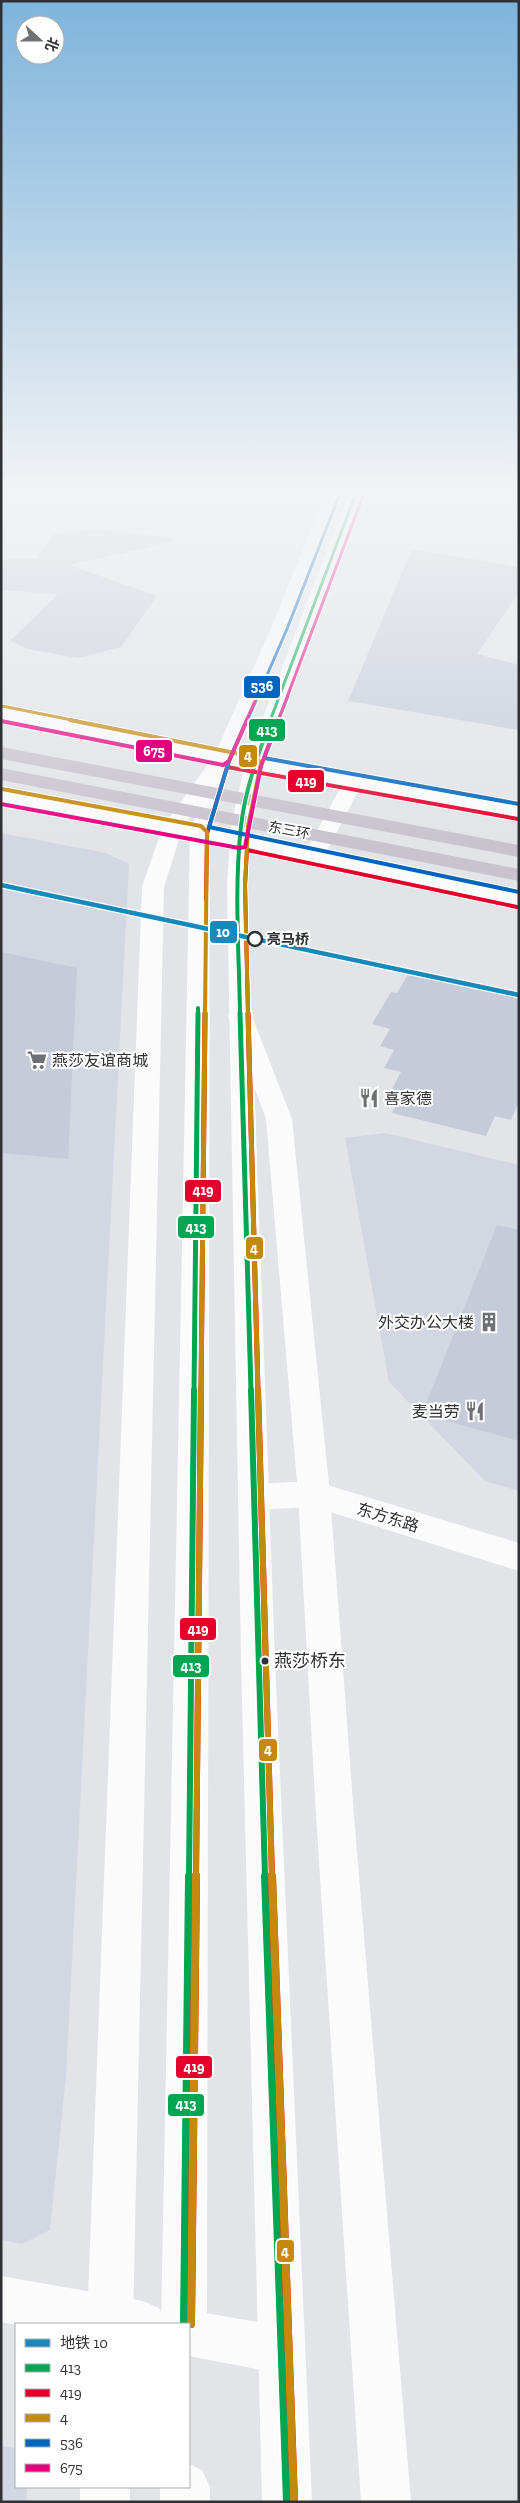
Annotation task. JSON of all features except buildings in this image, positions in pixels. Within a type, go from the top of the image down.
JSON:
[{"type":"highway","name":"东三环","points":[[1,753],[519,851]]},
{"type":"highway","name":"东三环","points":[[1,774],[519,875]]},
{"type":"main road","points":[[1,2299],[121,2322],[153,887],[190,824],[222,758],[286,610]]},
{"type":"main road","points":[[287,2502],[254,1497],[237,885],[241,833],[254,764],[312,610]]},
{"type":"main road","points":[[1,713],[222,758],[519,812]]},
{"type":"main road","points":[[1,780],[190,824]]},
{"type":"main road","points":[[314,856],[353,782]]},
{"type":"main road","points":[[1,796],[241,833],[314,856],[519,900]]},
{"type":"main road","points":[[184,2323],[190,824]]},
{"type":"main road","points":[[240,1016],[279,1119],[314,1494],[335,1816],[386,2502]]},
{"type":"main road","name":"东方东路","points":[[254,1497],[314,1494],[519,1557]]},
{"type":"main road","points":[[190,2332],[281,2350]]},
{"type":"main road","points":[[105,2488],[105,2502]]},
{"type":"main road","points":[[185,2488],[185,2502]]},
{"type":"shaded area","points":[[1,833],[106,853],[129,864],[66,2076],[50,2230],[22,2244],[1,2240]]},
{"type":"shaded area","name":"外交办公大楼","points":[[385,1133],[519,1165],[519,1491],[485,1481],[389,1382],[345,1138]]},
{"type":"shaded area","points":[[1,2446],[15,2448],[15,2488],[27,2488],[26,2502],[1,2502]]},
{"type":"metro line","name":"10","points":[[1,885],[519,995]]},
{"type":"transit line","name":"536","points":[[295,610],[229,761],[209,827],[519,892]]},
{"type":"transit line","name":"413","points":[[287,2502],[258,1660],[237,885],[241,825],[254,764],[312,610]]},
{"type":"transit line","name":"675","points":[[1,804],[239,848],[245,847],[261,766],[320,610]]},
{"type":"transit line","name":"675","points":[[1,721],[223,765],[229,761],[260,690]]},
{"type":"transit line","name":"536","points":[[288,696],[264,758],[519,804]]},
{"type":"transit line","name":"4","points":[[2,706],[255,757],[261,763],[248,826],[245,885],[265,1660],[294,2502]]},
{"type":"transit line","name":"419","points":[[206,899],[207,834],[227,767],[518,819]]},
{"type":"transit line","name":"4","points":[[2,789],[201,826],[207,832],[191,2324]]},
{"type":"transit line","name":"419","points":[[294,2502],[265,1660],[245,885],[247,850],[517,907]]},
{"type":"transit line","name":"413","points":[[184,2323],[198,1008]]},
{"type":"transit line","name":"419","points":[[191,2324],[205,1009]]},
{"type":"place","name":"亮马桥","points":[[255,939]]},
{"type":"place","name":"燕莎友谊商城","points":[[37,1060]]},
{"type":"place","name":"喜家德","points":[[369,1098]]},
{"type":"place","name":"外交办公大楼","points":[[489,1322]]},
{"type":"place","name":"麦当劳","points":[[475,1411]]},
{"type":"place","name":"燕莎桥东","points":[[265,1661]]}]
